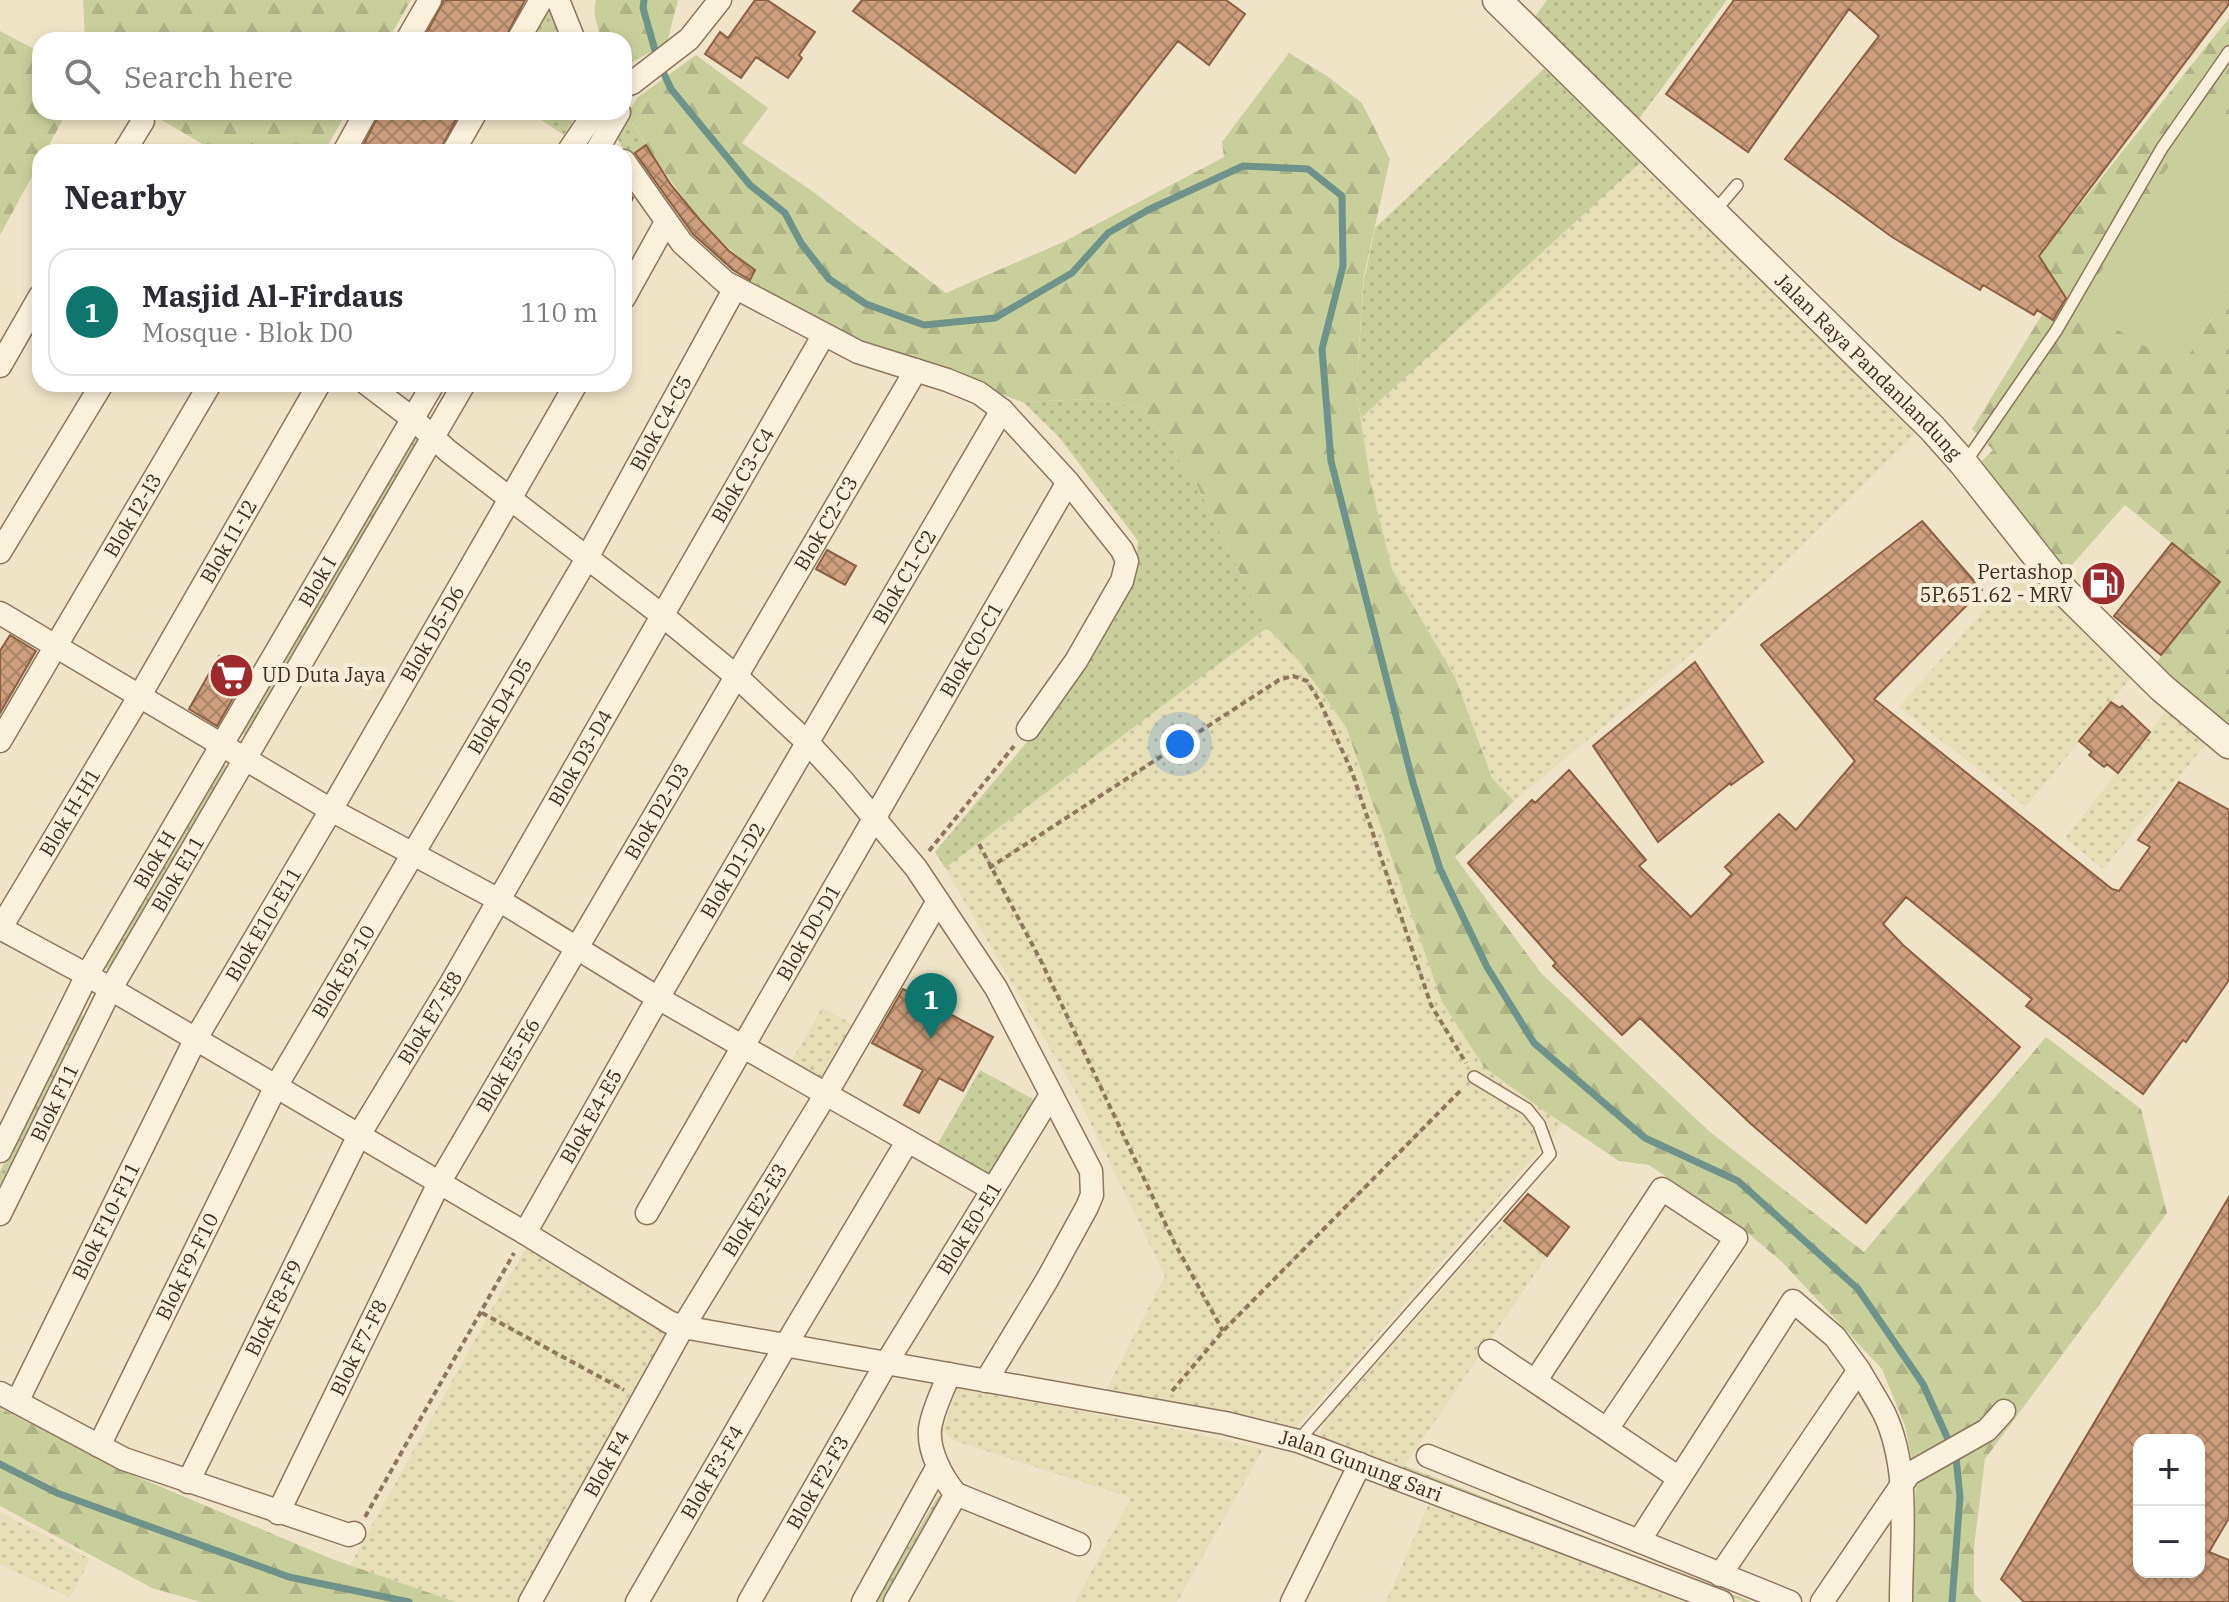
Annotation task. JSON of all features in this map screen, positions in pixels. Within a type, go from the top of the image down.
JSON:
[{"type":"street","points":[[412,32],[430,0]]},
{"type":"street","points":[[523,32],[541,0]]},
{"type":"street","points":[[558,0],[571,32]]},
{"type":"street","points":[[689,39],[702,0]]},
{"type":"street","points":[[632,89],[689,39],[720,0]]},
{"type":"street","name":"Jalan Raya Pandanlandung","points":[[1497,0],[1849,344],[1964,464],[2065,592],[2178,703],[2229,744]]},
{"type":"street","points":[[348,144],[362,120]]},
{"type":"street","points":[[458,144],[471,120]]},
{"type":"street","points":[[573,144],[590,120]]},
{"type":"street","points":[[608,144],[617,120]]},
{"type":"street","points":[[129,144],[143,121]]},
{"type":"street","points":[[632,173],[665,224],[699,259],[735,288],[858,352],[979,393],[1002,410],[1068,482],[1122,550],[1127,561],[1126,572],[1076,661],[1028,729]]},
{"type":"street","points":[[632,284],[665,224]]},
{"type":"street","name":"Blok C4-C5","points":[[588,558],[735,288]]},
{"type":"street","points":[[0,366],[32,310]]},
{"type":"street","name":"Blok C3-C4","points":[[663,616],[823,336]]},
{"type":"street","name":"Blok C2-C3","points":[[736,676],[916,370]]},
{"type":"street","points":[[0,552],[97,392]]},
{"type":"street","name":"Blok I2-I3","points":[[0,741],[205,392]]},
{"type":"street","name":"Blok I1-I2","points":[[139,697],[314,392]]},
{"type":"street","points":[[378,392],[448,451],[663,616],[736,676],[809,744],[916,868],[996,988],[1091,1171],[1092,1195],[1047,1280],[986,1381]]},
{"type":"street","name":"Blok I","points":[[222,745],[428,392]]},
{"type":"street","name":"Blok E11","points":[[110,990],[459,392]]},
{"type":"street","name":"Blok D5-D6","points":[[331,810],[572,392]]},
{"type":"street","name":"Blok C1-C2","points":[[809,744],[1002,410]]},
{"type":"street","name":"Blok C0-C1","points":[[875,818],[1068,482]]},
{"type":"street","name":"Blok D4-D5","points":[[413,854],[588,558]]},
{"type":"street","points":[[0,613],[331,810],[499,900],[658,998],[992,1189]]},
{"type":"street","name":"Blok D3-D4","points":[[499,900],[663,616]]},
{"type":"street","name":"Blok D2-D3","points":[[578,947],[736,676]]},
{"type":"street","name":"Blok H-H1","points":[[0,928],[139,697]]},
{"type":"street","name":"Blok D1-D2","points":[[658,998],[809,744]]},
{"type":"street","name":"Blok H","points":[[0,1151],[87,975],[222,745]]},
{"type":"street","name":"Blok E10-E11","points":[[195,1040],[331,810]]},
{"type":"street","name":"Blok D0-D1","points":[[647,1213],[875,818]]},
{"type":"street","name":"Blok E9-10","points":[[275,1088],[413,854]]},
{"type":"street","name":"Blok E7-E8","points":[[359,1135],[499,900]]},
{"type":"street","name":"Blok E2-E3","points":[[683,1327],[826,1094],[938,901]]},
{"type":"street","name":"Jalan Gunung Sari","points":[[0,928],[87,975],[359,1135],[669,1322],[683,1327],[1225,1423],[1298,1441],[1722,1602]]},
{"type":"street","name":"Blok E5-E6","points":[[439,1183],[578,947]]},
{"type":"street","name":"Blok F11","points":[[0,1214],[110,990]]},
{"type":"street","name":"Blok E4-E5","points":[[525,1233],[658,998]]},
{"type":"street","name":"Blok F10-F11","points":[[8,1398],[195,1040]]},
{"type":"street","name":"Blok F9-F10","points":[[99,1446],[275,1088]]},
{"type":"street","name":"Blok E0-E1","points":[[887,1362],[1051,1095]]},
{"type":"street","name":"Blok F8-F9","points":[[188,1482],[359,1135]]},
{"type":"street","name":"Blok F3-F4","points":[[637,1602],[907,1142]]},
{"type":"street","name":"Blok F7-F8","points":[[278,1513],[439,1183]]},
{"type":"street","points":[[1536,1380],[1662,1189],[1736,1238],[1607,1429]]},
{"type":"street","points":[[1639,1541],[1793,1301],[1835,1337],[1885,1415],[1901,1485],[1901,1602]]},
{"type":"street","name":"Blok F4","points":[[530,1602],[683,1327]]},
{"type":"street","points":[[1490,1351],[1679,1478]]},
{"type":"street","name":"Blok F2-F3","points":[[749,1602],[887,1362]]},
{"type":"street","points":[[1720,1575],[1859,1370]]},
{"type":"street","points":[[949,1374],[930,1427],[938,1466],[956,1494],[1079,1544]]},
{"type":"street","points":[[8,1398],[124,1459],[278,1513],[349,1535],[354,1533]]},
{"type":"street","points":[[1822,1602],[1909,1474],[1987,1430],[2004,1411]]},
{"type":"street","points":[[1428,1456],[1790,1602]]},
{"type":"street","points":[[1292,1602],[1360,1464]]},
{"type":"street","points":[[863,1602],[938,1466]]},
{"type":"street","points":[[895,1602],[956,1494]]},
{"type":"lane","points":[[1964,464],[2056,331],[2162,148],[2229,52]]},
{"type":"lane","points":[[1714,213],[1737,185]]},
{"type":"lane","points":[[1298,1441],[1550,1154],[1539,1124],[1527,1109],[1474,1077]]},
{"type":"path","points":[[989,868],[1279,680],[1293,676],[1307,681],[1352,772],[1431,1005],[1474,1077],[1223,1331],[1155,1410]]},
{"type":"path","points":[[916,868],[1028,729]]},
{"type":"path","points":[[979,844],[989,868],[1041,961],[1175,1244],[1223,1331]]},
{"type":"path","points":[[354,1533],[525,1233]]},
{"type":"path","points":[[482,1313],[643,1400]]},
{"type":"shaded area","points":[[1642,161],[1918,431],[1698,648],[1514,801],[1492,778],[1455,677],[1392,569],[1371,484],[1361,418]]},
{"type":"shaded area","points":[[2022,567],[2132,676],[2026,807],[1899,707]]},
{"type":"shaded area","points":[[1267,628],[1299,661],[1346,727],[1442,1002],[1484,1067],[1563,1124],[1293,1431],[1104,1394],[1165,1276],[1075,1091],[945,868]]},
{"type":"shaded area","points":[[2166,711],[2205,745],[2103,869],[2065,838]]},
{"type":"shaded area","points":[[822,1008],[852,1024],[821,1077],[812,1078],[790,1064]]},
{"type":"shaded area","points":[[1504,1221],[1547,1256],[1403,1468],[1323,1440],[1320,1434],[1322,1423]]},
{"type":"shaded area","points":[[526,1248],[670,1331],[523,1602],[456,1602],[350,1565]]},
{"type":"shaded area","points":[[957,1388],[1263,1449],[1177,1602],[1075,1602],[1131,1498],[953,1440],[943,1430]]},
{"type":"shaded area","points":[[1431,1499],[1691,1602],[1386,1602]]},
{"type":"shaded area","points":[[0,1512],[90,1559],[70,1598],[0,1564]]},
{"type":"green space","points":[[83,0],[411,0],[393,32],[85,32]]},
{"type":"green space","points":[[596,0],[678,0],[667,43],[632,62],[632,32],[600,32]]},
{"type":"green space","points":[[1547,0],[1727,0],[1639,119],[1531,22]]},
{"type":"green space","points":[[542,12],[549,12],[561,32],[531,32]]},
{"type":"green space","points":[[2229,18],[2229,124],[2205,111],[2181,367],[2229,291],[2229,728],[2158,667],[2157,662],[2219,582],[2125,505],[2063,575],[1980,463],[1993,450],[1972,429],[2043,313],[2055,321],[2067,301],[2039,256]]},
{"type":"green space","points":[[0,31],[32,48],[32,120],[63,120],[49,144],[32,144],[32,177],[0,235]]},
{"type":"green space","points":[[1289,53],[1327,76],[1362,103],[1390,159],[1364,275],[1356,389],[1371,484],[1392,569],[1455,677],[1492,778],[1514,801],[1455,857],[1542,974],[1710,1132],[1864,1252],[2046,1037],[2141,1109],[2167,1213],[1985,1459],[1974,1547],[1974,1593],[1982,1602],[1911,1602],[1916,1481],[1905,1426],[1882,1369],[1782,1262],[1743,1229],[1649,1165],[1619,1161],[1484,1067],[1442,1002],[1346,727],[1299,661],[1267,628],[1195,481],[1140,407],[1090,399],[1023,402],[868,350],[747,286],[755,270],[700,218],[631,120],[632,106],[638,97],[696,55],[768,108],[742,143],[812,191],[946,293],[1063,242],[1224,157],[1222,142]]},
{"type":"green space","points":[[1549,64],[1642,161],[1361,418],[1356,389],[1364,281],[1375,228]]},
{"type":"green space","points":[[2205,110],[2229,124],[2229,291],[2181,367],[2078,307]]},
{"type":"green space","points":[[162,120],[342,120],[329,144],[202,144]]},
{"type":"green space","points":[[541,120],[573,120],[564,135]]},
{"type":"green space","points":[[623,120],[631,120],[646,145],[632,155],[632,144],[620,144],[613,133]]},
{"type":"green space","points":[[1090,399],[1140,407],[1195,481],[1267,628],[945,868],[935,852],[1072,688],[1133,585],[1138,541],[1059,437],[1023,402]]},
{"type":"green space","points":[[415,435],[422,440],[246,736],[243,735],[242,733]]},
{"type":"green space","points":[[223,764],[228,768],[113,967],[106,968],[104,966]]},
{"type":"green space","points":[[80,1014],[86,1018],[0,1188],[0,1171]]},
{"type":"green space","points":[[980,1070],[1035,1100],[991,1176],[937,1145]]},
{"type":"green space","points":[[0,1408],[121,1470],[332,1559],[456,1602],[201,1602],[152,1588],[0,1506]]},
{"type":"green space","points":[[1405,1466],[1752,1602],[1744,1602],[1403,1468]]},
{"type":"green space","points":[[939,1495],[942,1499],[883,1602],[875,1602]]},
{"type":"building","points":[[444,0],[525,0],[508,32],[427,32]]},
{"type":"building","points":[[755,0],[767,0],[815,32],[788,78],[756,57],[741,78],[705,54],[720,32],[728,38]]},
{"type":"building","points":[[862,0],[1226,0],[1245,14],[1209,65],[1178,41],[1075,173],[853,11]]},
{"type":"building","points":[[1734,0],[2229,0],[2229,4],[2039,256],[2066,298],[2053,320],[2037,310],[2034,315],[1983,285],[1980,290],[1892,237],[1785,159],[1879,36],[1849,9],[1748,152],[1666,94]]},
{"type":"building","points":[[376,120],[456,120],[443,144],[364,144]]},
{"type":"building","points":[[646,145],[671,185],[700,220],[729,251],[755,270],[750,280],[733,270],[693,234],[635,153]]},
{"type":"building","points":[[1922,521],[1982,590],[1874,699],[2112,889],[2119,891],[2150,847],[2138,840],[2179,782],[2229,810],[2229,980],[2186,1042],[2183,1040],[2143,1094],[2026,1006],[2032,999],[1906,897],[1883,924],[2020,1047],[1866,1223],[1751,1124],[1640,1018],[1622,1035],[1553,966],[1556,963],[1468,863],[1532,800],[1535,803],[1569,770],[1646,860],[1639,866],[1691,917],[1732,874],[1725,867],[1779,814],[1796,830],[1855,761],[1761,645]]},
{"type":"building","points":[[2172,543],[2220,582],[2161,655],[2114,616]]},
{"type":"building","points":[[827,550],[856,566],[845,585],[816,569]]},
{"type":"building","points":[[10,635],[36,651],[0,713],[0,651]]},
{"type":"building","points":[[219,656],[248,672],[217,726],[189,709]]},
{"type":"building","points":[[1695,662],[1763,762],[1730,783],[1658,842],[1593,746]]},
{"type":"building","points":[[2111,702],[2120,708],[2122,706],[2150,732],[2118,773],[2089,755],[2092,752],[2079,741]]},
{"type":"building","points":[[903,989],[993,1037],[963,1091],[939,1078],[919,1113],[904,1105],[923,1070],[872,1043]]},
{"type":"building","points":[[1528,1194],[1569,1227],[1547,1256],[1504,1221]]},
{"type":"building","points":[[2229,1197],[2229,1518],[2209,1552],[2229,1560],[2229,1602],[2024,1602],[2001,1579]]},
{"type":"waterway","points":[[644,0],[643,8],[658,61],[671,89],[750,185],[785,213],[801,243],[829,279],[866,304],[924,325],[995,318],[1072,273],[1108,233],[1148,210],[1243,166],[1308,169],[1342,196],[1343,266],[1322,349],[1331,461],[1413,783],[1440,869],[1487,967],[1534,1043],[1645,1138],[1738,1181],[1858,1289],[1923,1384],[1956,1457],[1960,1497],[1952,1602]]},
{"type":"waterway","points":[[0,1464],[57,1493],[289,1577],[409,1602]]},
{"type":"place","name":"Pertashop 5P.651.62 - MRV","points":[[2104,584]]},
{"type":"place","name":"UD Duta Jaya","points":[[231,675]]},
{"type":"place","name":"Masjid Al-Firdaus","points":[[931,1039]]}]
